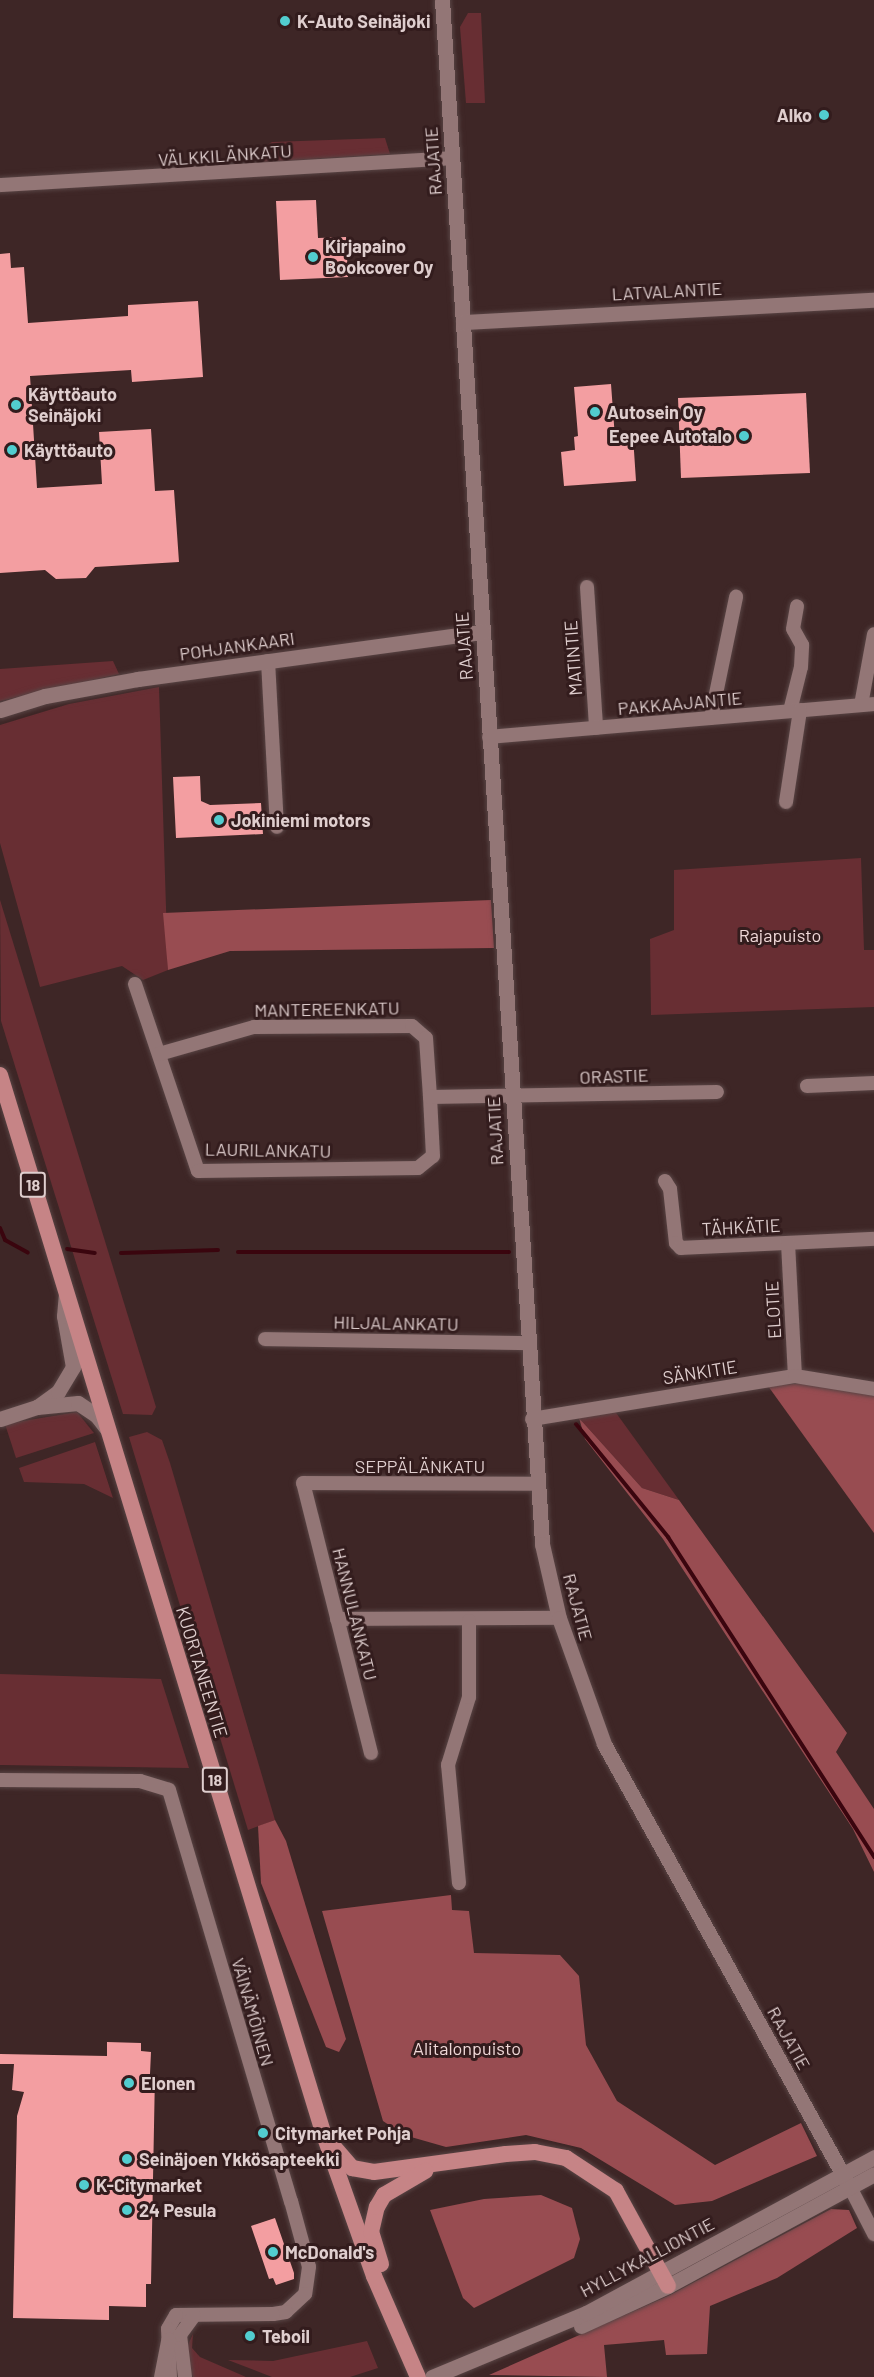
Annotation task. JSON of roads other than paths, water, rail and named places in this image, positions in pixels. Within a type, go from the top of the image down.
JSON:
[{"type":"highway","name":"KUORTANEENTIE","points":[[0,1075],[323,2132],[392,2330],[418,2377]]},
{"type":"highway","points":[[323,2132],[344,2161],[360,2171],[431,2168],[535,2152],[566,2158],[616,2192],[664,2279]]},
{"type":"highway","points":[[408,2377],[392,2330],[394,2303],[371,2232],[374,2217],[384,2195],[431,2168]]},
{"type":"street","name":"RAJATIE","points":[[442,0],[536,1484],[559,1618],[604,1744],[850,2187]]},
{"type":"street","name":"VÄLKKILÄNKATU","points":[[0,185],[452,159]]},
{"type":"street","name":"LATVALANTIE","points":[[463,322],[874,300]]},
{"type":"street","name":"MATINTIE","points":[[587,587],[596,728]]},
{"type":"street","points":[[711,718],[735,597]]},
{"type":"street","points":[[786,802],[801,667],[802,645],[793,629],[797,606]]},
{"type":"street","name":"POHJANKAARI","points":[[0,710],[86,688],[483,632]]},
{"type":"street","points":[[868,704],[874,634]]},
{"type":"street","points":[[268,662],[277,827]]},
{"type":"street","name":"PAKKAAJANTIE","points":[[489,737],[868,704]]},
{"type":"street","name":"LAURILANKATU","points":[[135,984],[198,1171],[418,1168],[433,1156],[430,1096]]},
{"type":"street","name":"MANTEREENKATU","points":[[159,1054],[254,1027],[412,1026],[426,1038],[430,1096]]},
{"type":"street","points":[[807,1086],[874,1083]]},
{"type":"street","name":"ORASTIE","points":[[513,1098],[717,1092]]},
{"type":"street","points":[[430,1096],[513,1098]]},
{"type":"street","name":"TÄHKÄTIE","points":[[664,1181],[676,1243],[681,1248],[874,1239]]},
{"type":"street","name":"ELOTIE","points":[[788,1243],[795,1376]]},
{"type":"street","points":[[37,1407],[58,1392],[73,1367],[64,1316],[66,1294]]},
{"type":"street","name":"HILJALANKATU","points":[[265,1339],[527,1343]]},
{"type":"street","name":"SÄNKITIE","points":[[532,1419],[795,1376],[874,1389]]},
{"type":"street","points":[[0,1419],[37,1407],[78,1403],[96,1414],[107,1429]]},
{"type":"street","name":"SEPPÄLÄNKATU","points":[[303,1483],[536,1484]]},
{"type":"street","name":"HANNULANKATU","points":[[303,1483],[371,1753]]},
{"type":"street","points":[[337,1619],[469,1621],[559,1618]]},
{"type":"street","points":[[459,1883],[448,1765],[469,1696],[469,1621]]},
{"type":"street","name":"VÄINÄMÖINEN","points":[[0,1780],[140,1781],[169,1790],[309,2267],[305,2294],[286,2312],[194,2316],[170,2320],[168,2340]]},
{"type":"street","name":"HYLLYKALLIONTIE","points":[[432,2377],[664,2279],[842,2173],[874,2157]]},
{"type":"street","name":"HYLLYKALLIONTIE","points":[[459,2377],[664,2279],[874,2174]]},
{"type":"street","points":[[850,2187],[874,2234]]},
{"type":"street","points":[[185,2377],[180,2335],[194,2316]]},
{"type":"street","points":[[161,2377],[168,2340]]},
{"type":"street","points":[[168,2340],[170,2377]]},
{"type":"waterway","points":[[0,1228],[5,1240],[28,1253]]},
{"type":"waterway","points":[[67,1249],[95,1253]]},
{"type":"waterway","points":[[121,1253],[218,1250]]},
{"type":"waterway","points":[[238,1252],[509,1252]]},
{"type":"waterway","points":[[576,1424],[668,1537],[874,1857]]},
{"type":"place","name":"K-Auto Seinäjoki","points":[[285,21]]},
{"type":"place","name":"Alko","points":[[824,115]]},
{"type":"place","name":"Kirjapaino Bookcover Oy","points":[[313,257]]},
{"type":"place","name":"Käyttöauto Seinäjoki","points":[[16,405]]},
{"type":"place","name":"Autosein Oy","points":[[595,412]]},
{"type":"place","name":"Eepee Autotalo","points":[[744,436]]},
{"type":"place","name":"Käyttöauto","points":[[12,450]]},
{"type":"place","name":"Jokiniemi motors","points":[[219,820]]},
{"type":"place","name":"Elonen","points":[[129,2083]]},
{"type":"place","name":"Citymarket Pohja","points":[[263,2133]]},
{"type":"place","name":"Seinäjoen Ykkösapteekki","points":[[127,2159]]},
{"type":"place","name":"K-Citymarket","points":[[84,2185]]},
{"type":"place","name":"24 Pesula","points":[[127,2210]]},
{"type":"place","name":"McDonald's","points":[[273,2252]]},
{"type":"place","name":"Teboil","points":[[250,2336]]},
{"type":"park label","name":"Rajapuisto","points":[[780,935]]},
{"type":"park label","name":"Alitalonpuisto","points":[[467,2048]]}]
